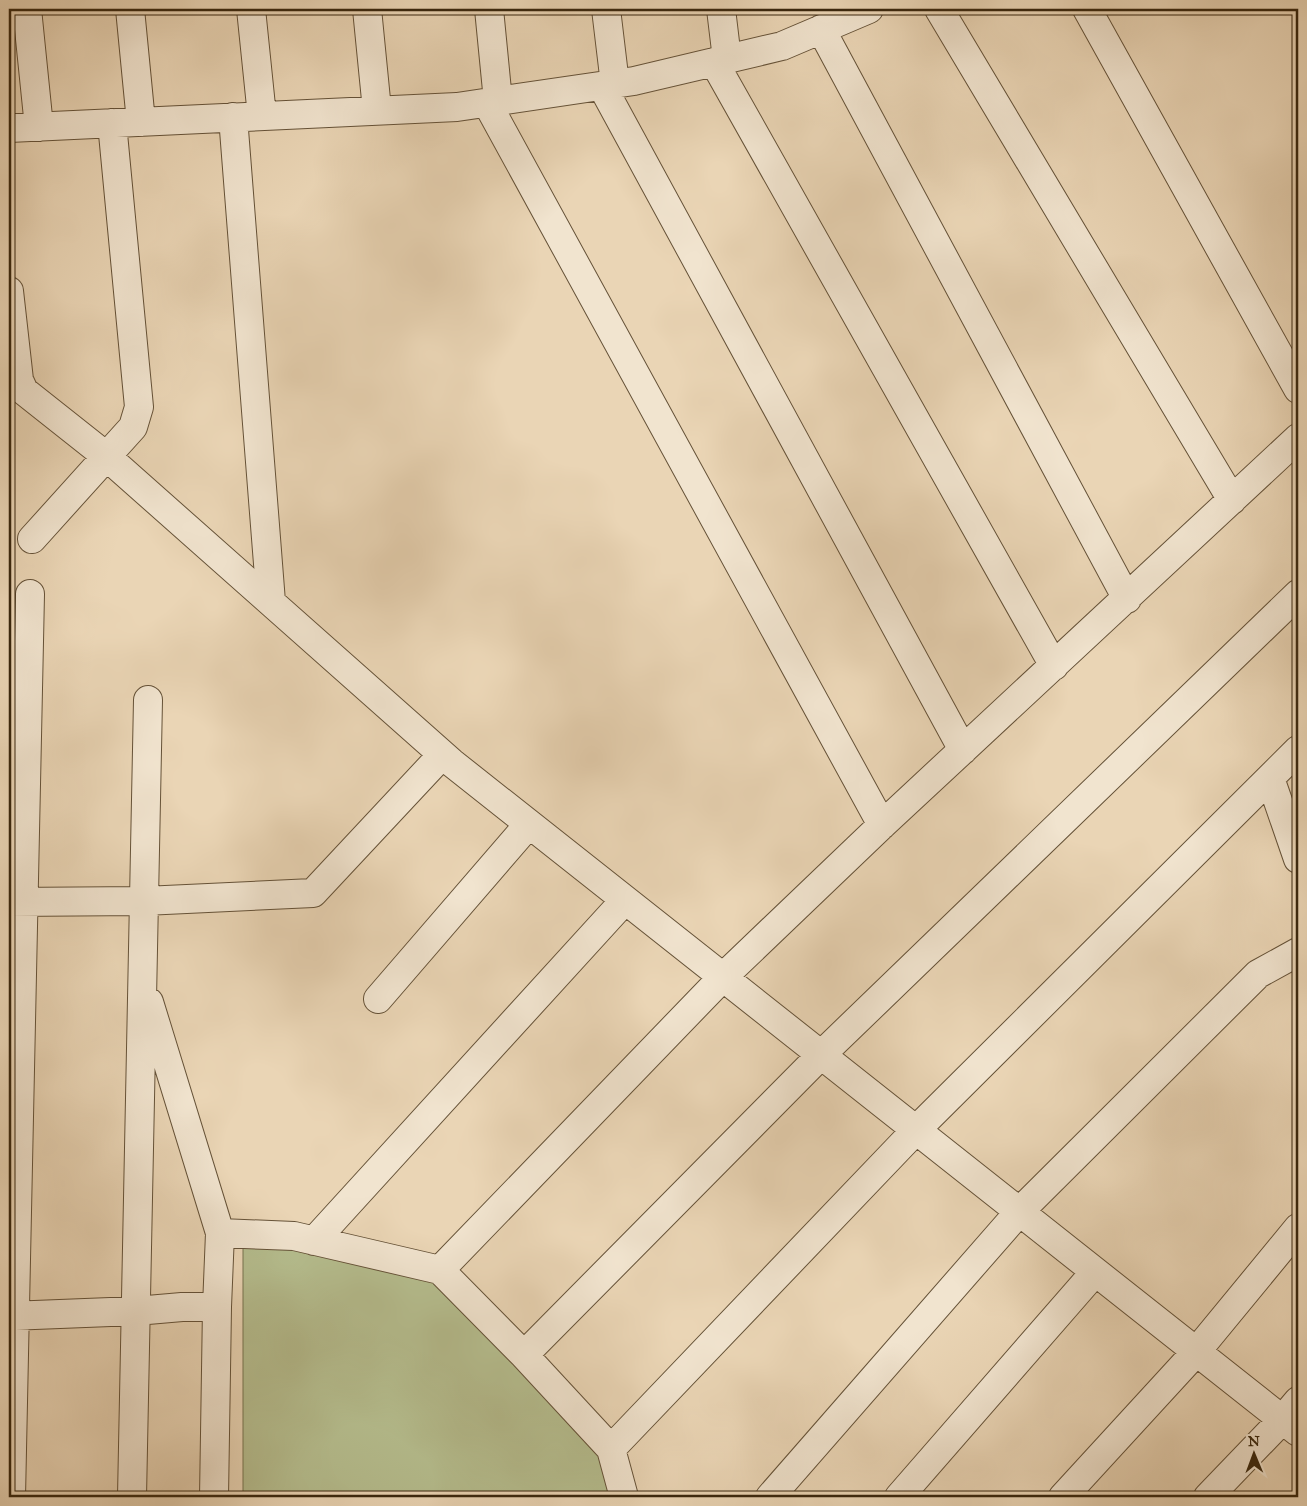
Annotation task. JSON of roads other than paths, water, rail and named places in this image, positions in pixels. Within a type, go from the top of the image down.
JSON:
[{"type":"street","points":[[27,9],[39,127]]},
{"type":"street","points":[[130,9],[141,122]]},
{"type":"street","points":[[251,9],[262,116]]},
{"type":"street","points":[[367,9],[378,110]]},
{"type":"street","points":[[488,9],[493,102],[882,825]]},
{"type":"street","points":[[606,9],[609,85],[963,750]]},
{"type":"street","points":[[721,9],[721,61],[1054,666]]},
{"type":"street","points":[[9,128],[457,107],[634,81],[721,61],[782,46],[832,20],[869,9]]},
{"type":"street","points":[[940,9],[1232,500]]},
{"type":"street","points":[[1087,9],[1298,389]]},
{"type":"street","points":[[832,20],[1127,599]]},
{"type":"street","points":[[233,118],[271,602]]},
{"type":"street","points":[[32,539],[133,427],[139,407],[112,123]]},
{"type":"street","points":[[9,291],[19,380],[24,391],[106,456],[451,762],[1196,1352],[1293,1418],[1208,1497]]},
{"type":"street","points":[[440,1270],[722,978],[882,825],[1298,438]]},
{"type":"street","points":[[10,1497],[16,902],[30,594]]},
{"type":"street","points":[[524,1355],[821,1055],[1298,594]]},
{"type":"street","points":[[132,1497],[148,700]]},
{"type":"street","points":[[612,1450],[916,1130],[1298,750]]},
{"type":"street","points":[[16,902],[144,901],[313,894],[442,754],[451,762]]},
{"type":"street","points":[[1270,778],[1298,858]]},
{"type":"street","points":[[378,999],[529,824]]},
{"type":"street","points":[[314,1241],[626,900]]},
{"type":"street","points":[[770,1497],[1020,1212],[1258,974],[1298,952]]},
{"type":"street","points":[[142,980],[220,1233],[214,1497]]},
{"type":"street","points":[[1063,1497],[1196,1352],[1298,1228]]},
{"type":"street","points":[[220,1233],[294,1236],[440,1270],[524,1355],[612,1450],[624,1497]]},
{"type":"street","points":[[899,1497],[1095,1272]]},
{"type":"street","points":[[12,1316],[136,1311],[182,1307],[217,1307]]}]
